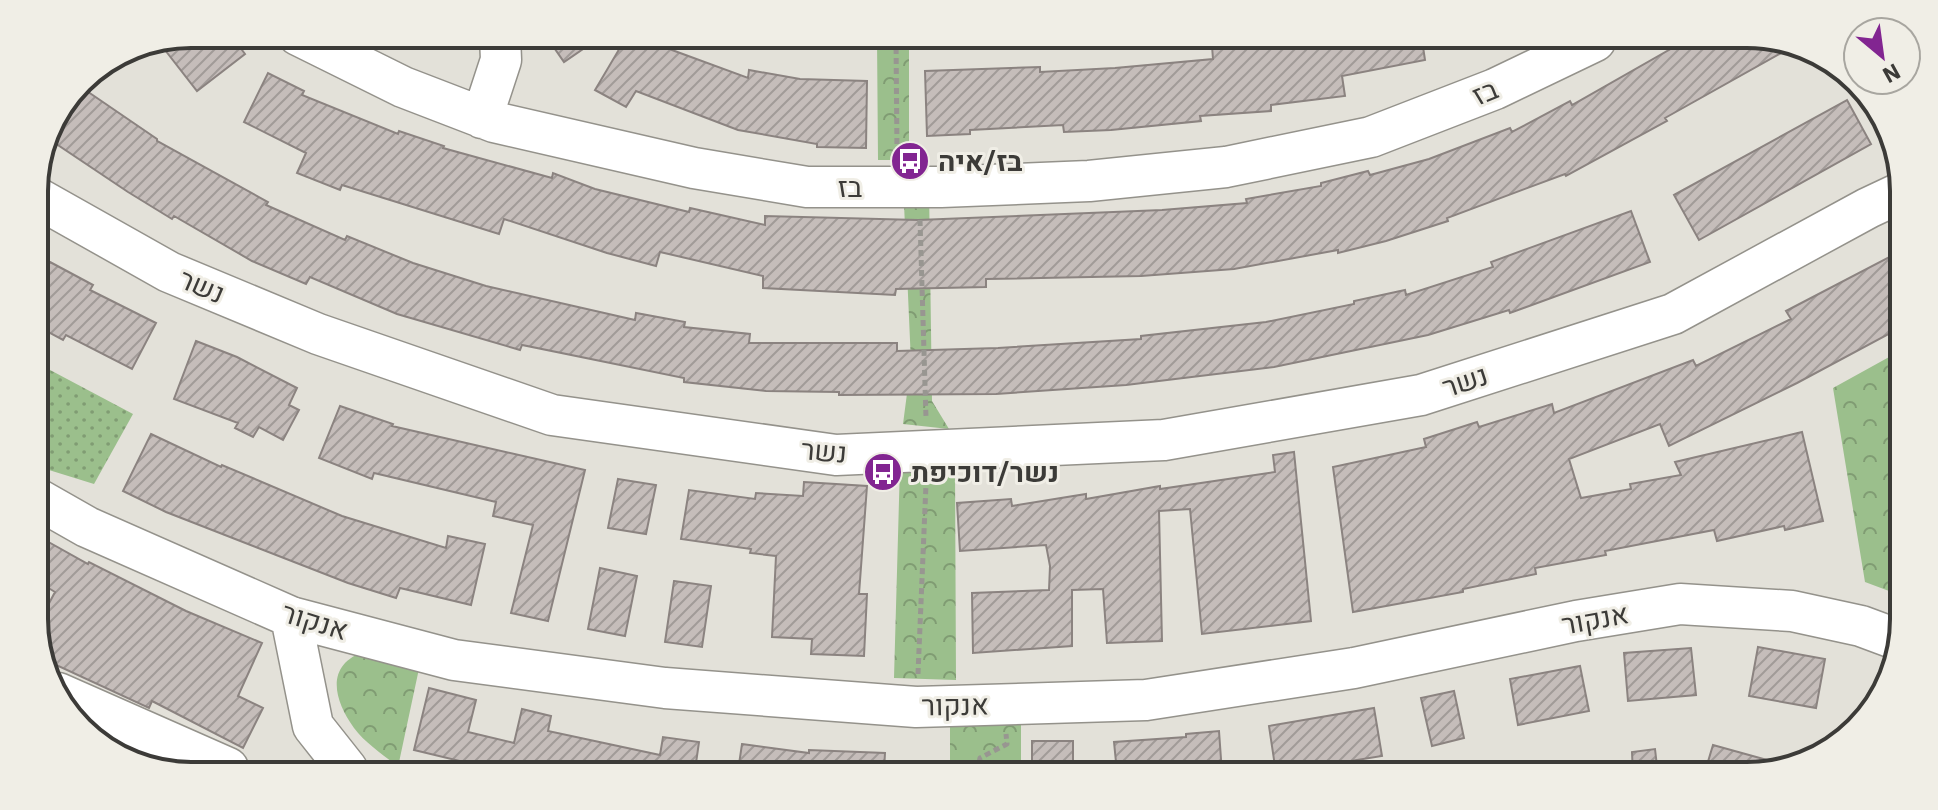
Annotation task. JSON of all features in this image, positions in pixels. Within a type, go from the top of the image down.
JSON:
[{"type":"street","name":"בז","points":[[324,48],[403,87],[482,118],[580,144],[807,187],[1089,181],[1226,167],[1371,137],[1495,89],[1580,48]]},
{"type":"street","points":[[482,118],[501,60],[500,48]]},
{"type":"street","name":"נשר","points":[[48,204],[169,272],[318,334],[552,415],[836,455],[1164,440],[1421,395],[1673,314],[1890,198]]},
{"type":"street","name":"אנקור","points":[[48,505],[87,527],[291,617],[454,660],[665,688],[916,707],[1146,700],[1354,668],[1576,621],[1680,604],[1792,611],[1861,626],[1889,636]]},
{"type":"street","points":[[291,617],[313,726],[341,762]]},
{"type":"street","points":[[72,699],[214,762]]},
{"type":"path","points":[[897,48],[927,451],[916,707]]},
{"type":"green space","points":[[877,48],[909,48],[909,160],[878,160]]},
{"type":"green space","points":[[929,187],[932,401],[949,429],[903,424],[911,363],[904,204]]},
{"type":"green space","points":[[1890,357],[1890,591],[1865,582],[1833,388]]},
{"type":"green space","points":[[48,369],[133,414],[94,484],[48,470]]},
{"type":"green space","points":[[900,465],[955,466],[956,680],[894,678]]},
{"type":"green space","points":[[366,651],[420,664],[399,762],[392,762],[369,744],[341,706],[337,684],[339,673],[353,657]]},
{"type":"green space","points":[[1021,723],[1021,762],[950,762],[950,724]]},
{"type":"building","points":[[240,48],[245,54],[197,91],[165,50]]},
{"type":"building","points":[[554,48],[584,48],[564,62]]},
{"type":"building","points":[[620,48],[669,48],[748,78],[749,70],[800,79],[867,81],[866,148],[817,147],[817,144],[738,130],[636,91],[626,107],[595,90]]},
{"type":"building","points":[[1212,48],[1423,48],[1425,60],[1342,76],[1345,96],[1271,105],[1271,111],[1200,116],[1201,121],[1111,130],[1064,132],[1063,125],[970,130],[970,134],[927,136],[925,71],[1040,67],[1040,72],[1213,59]]},
{"type":"building","points":[[1672,48],[1747,48],[1782,53],[1566,176],[1386,241],[1338,253],[1338,250],[1234,269],[1141,276],[986,279],[986,287],[896,289],[895,295],[763,288],[763,276],[660,252],[656,266],[504,219],[499,234],[342,185],[340,190],[297,173],[306,153],[244,122],[268,73],[304,91],[302,95],[398,134],[399,131],[443,148],[552,178],[553,173],[595,189],[689,212],[690,208],[765,225],[765,216],[918,220],[1162,210],[1247,203],[1246,199],[1321,186],[1321,183],[1368,171],[1370,175],[1429,159],[1510,128],[1512,132],[1570,101],[1572,105]]},
{"type":"building","points":[[88,92],[157,141],[268,202],[266,205],[345,240],[347,236],[413,263],[486,286],[635,320],[636,313],[685,322],[684,327],[750,334],[749,343],[897,343],[897,351],[1141,339],[1141,336],[1266,322],[1405,290],[1406,295],[1493,267],[1491,262],[1631,211],[1650,262],[1510,313],[1509,310],[1428,335],[1274,367],[1126,385],[996,394],[839,395],[839,392],[766,391],[684,382],[684,378],[522,345],[520,350],[397,314],[310,277],[306,284],[252,261],[128,192],[56,144],[67,119]]},
{"type":"building","points":[[1847,100],[1871,144],[1699,240],[1674,195]]},
{"type":"building","points":[[1890,257],[1890,333],[1669,446],[1660,424],[1569,459],[1581,498],[1631,489],[1630,484],[1681,475],[1675,462],[1802,432],[1823,521],[1717,541],[1714,530],[1605,551],[1606,555],[1535,568],[1536,574],[1463,589],[1463,592],[1353,612],[1333,467],[1426,447],[1424,439],[1477,422],[1479,427],[1552,404],[1554,413],[1693,360],[1696,366],[1791,319],[1786,311]]},
{"type":"building","points":[[50,262],[93,285],[90,290],[156,323],[132,369],[66,335],[63,340],[48,332]]},
{"type":"building","points":[[196,341],[237,357],[297,388],[289,405],[299,410],[283,440],[259,427],[253,437],[235,428],[238,423],[174,399]]},
{"type":"building","points":[[340,406],[392,426],[585,470],[548,621],[511,613],[533,525],[493,516],[496,502],[374,473],[372,479],[319,458]]},
{"type":"building","points":[[151,434],[221,467],[342,516],[446,548],[448,536],[485,544],[471,605],[400,588],[396,598],[348,583],[166,512],[123,491]]},
{"type":"building","points":[[1294,452],[1311,621],[1202,634],[1190,509],[1159,511],[1162,641],[1107,643],[1103,589],[1072,590],[1072,646],[973,653],[972,593],[1049,590],[1050,566],[1046,545],[960,551],[957,503],[1011,499],[1012,506],[1086,494],[1086,499],[1160,486],[1160,489],[1275,472],[1273,455]]},
{"type":"building","points":[[618,479],[656,485],[646,534],[608,528]]},
{"type":"building","points":[[804,482],[867,486],[859,594],[867,594],[864,656],[811,654],[812,639],[772,637],[776,556],[750,553],[751,549],[681,539],[689,490],[755,499],[756,493],[803,496]]},
{"type":"building","points":[[48,542],[186,611],[262,643],[238,696],[263,708],[243,748],[152,701],[149,708],[56,665],[48,619],[48,605],[55,592],[48,588]]},
{"type":"building","points":[[600,568],[637,576],[625,636],[588,629]]},
{"type":"building","points":[[674,581],[711,586],[702,647],[665,642]]},
{"type":"building","points":[[1758,647],[1825,659],[1816,708],[1749,696]]},
{"type":"building","points":[[1691,648],[1696,695],[1628,701],[1624,653]]},
{"type":"building","points":[[1580,666],[1589,711],[1518,725],[1510,679]]},
{"type":"building","points":[[429,688],[476,700],[468,732],[514,743],[522,709],[551,716],[548,731],[660,755],[663,737],[699,742],[696,762],[464,762],[414,750]]},
{"type":"building","points":[[1454,691],[1464,738],[1432,746],[1421,698]]},
{"type":"building","points":[[1374,708],[1382,756],[1345,762],[1274,762],[1269,726]]},
{"type":"building","points":[[1219,731],[1221,762],[1116,762],[1114,742],[1186,737],[1186,734]]},
{"type":"building","points":[[1032,741],[1073,741],[1073,762],[1032,762]]},
{"type":"building","points":[[742,744],[809,753],[809,750],[885,753],[884,762],[739,762]]},
{"type":"building","points":[[1713,745],[1768,760],[1757,762],[1708,762]]},
{"type":"building","points":[[1655,749],[1656,762],[1632,762],[1632,752]]},
{"type":"place","name":"בז/איה","points":[[910,161]]},
{"type":"place","name":"נשר/דוכיפת","points":[[883,472]]}]
